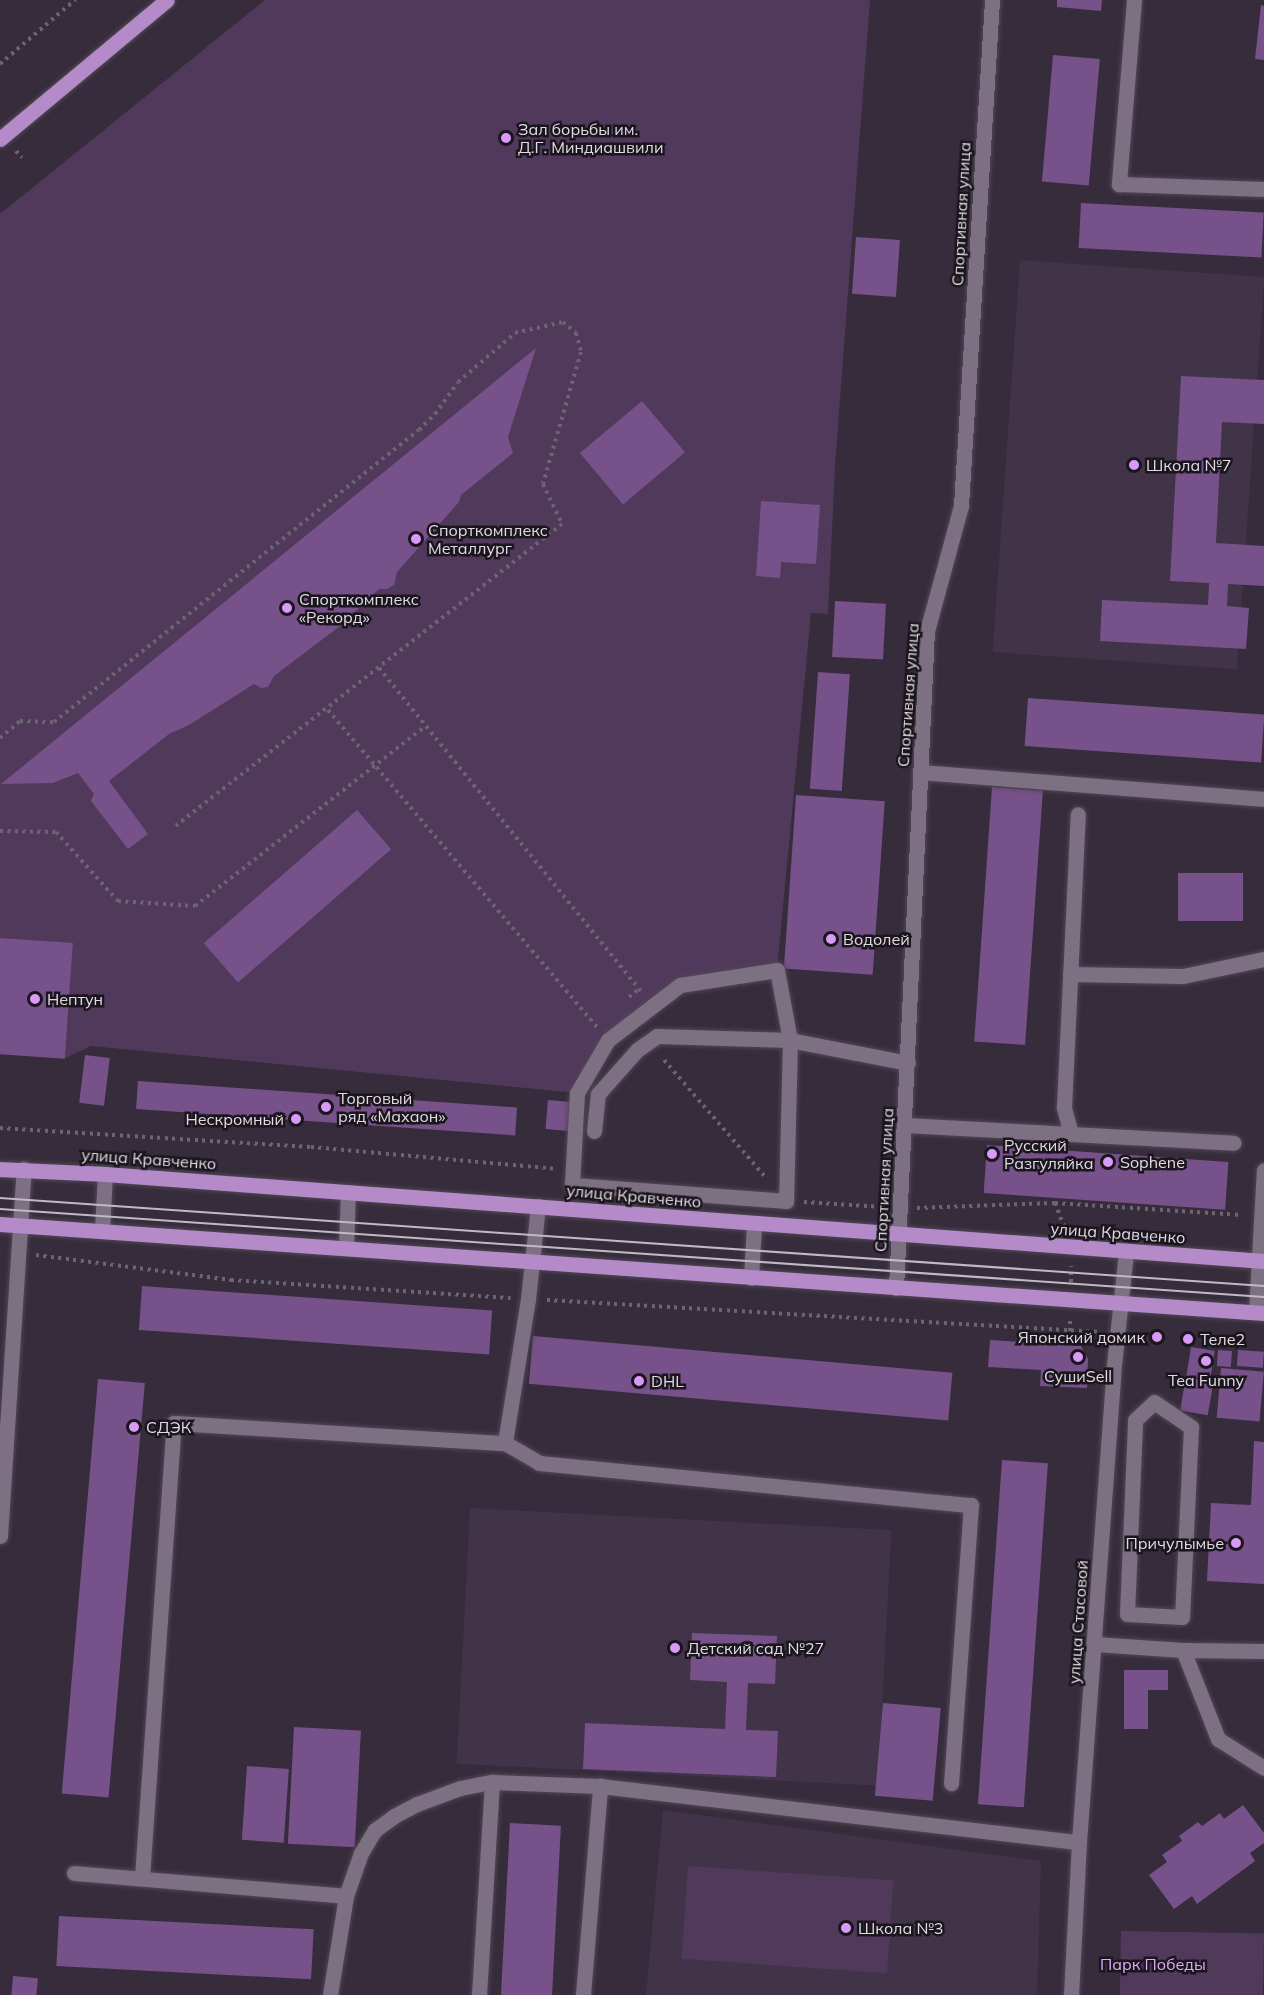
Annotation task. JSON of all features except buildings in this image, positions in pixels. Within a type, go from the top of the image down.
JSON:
[{"type":"main road","points":[[0,139],[167,0]]},
{"type":"main road","name":"улица Кравченко","points":[[0,1169],[105,1174],[900,1236],[1262,1261]]},
{"type":"main road","points":[[0,1224],[1260,1312]]},
{"type":"street","name":"Спортивная улица","points":[[896,1288],[927,630],[962,506],[992,0]]},
{"type":"street","points":[[1134,0],[1119,184],[1264,189]]},
{"type":"street","points":[[921,772],[1264,800]]},
{"type":"street","points":[[1071,1134],[1064,1107],[1078,814]]},
{"type":"street","points":[[1070,975],[1184,976],[1264,959]]},
{"type":"street","points":[[777,970],[790,1040],[786,1201],[572,1185],[577,1093],[608,1040],[649,1010],[680,985],[777,970]]},
{"type":"street","points":[[594,1131],[598,1094],[637,1050],[657,1036],[790,1040],[908,1063]]},
{"type":"street","points":[[905,1125],[1234,1143]]},
{"type":"street","points":[[0,1536],[24,1169]]},
{"type":"street","points":[[1260,1312],[1264,1170]]},
{"type":"street","points":[[102,1231],[105,1174]]},
{"type":"street","points":[[346,1248],[348,1192]]},
{"type":"street","points":[[505,1443],[528,1299],[538,1206]]},
{"type":"street","points":[[751,1278],[754,1224]]},
{"type":"street","name":"улица Стасовой","points":[[1071,1995],[1079,1842],[1119,1303],[1126,1252]]},
{"type":"street","points":[[1154,1402],[1191,1427],[1182,1617],[1127,1614],[1135,1420],[1154,1402]]},
{"type":"street","points":[[142,1877],[174,1423],[505,1443],[539,1463],[971,1505],[951,1783]]},
{"type":"street","points":[[1095,1644],[1183,1650],[1264,1651]]},
{"type":"street","points":[[1183,1650],[1218,1739],[1264,1768]]},
{"type":"street","points":[[330,1995],[346,1896],[362,1853],[375,1830],[394,1816],[417,1804],[460,1788],[492,1782],[600,1786],[1079,1842]]},
{"type":"street","points":[[479,1995],[492,1782]]},
{"type":"street","points":[[583,1995],[600,1786]]},
{"type":"street","points":[[74,1873],[346,1896]]},
{"type":"path","points":[[0,64],[75,0]]},
{"type":"path","points":[[0,738],[20,721],[54,722],[419,430],[435,414],[458,382],[515,333],[563,322],[576,333],[581,352],[543,484],[562,524],[328,710],[176,826]]},
{"type":"path","points":[[379,668],[640,988],[649,1010]]},
{"type":"path","points":[[328,710],[608,1040]]},
{"type":"path","points":[[0,831],[56,832],[118,901],[195,906],[425,726]]},
{"type":"path","points":[[657,1036],[664,1060],[786,1201],[901,1208],[1055,1203],[1262,1216]]},
{"type":"path","points":[[637,1050],[664,1060]]},
{"type":"path","points":[[0,1128],[311,1148],[573,1170]]},
{"type":"path","points":[[19,1253],[231,1280],[1117,1333]]},
{"type":"shaded area","name":"Школа №7","points":[[1020,260],[1264,277],[1237,669],[993,652]]},
{"type":"shaded area","name":"Детский сад №27","points":[[470,1508],[891,1530],[878,1786],[457,1764]]},
{"type":"shaded area","name":"Школа №3","points":[[663,1810],[1041,1861],[1037,1995],[646,1995]]},
{"type":"green space","name":"Спорткомплекс Металлург","points":[[265,0],[870,0],[835,466],[828,614],[811,613],[777,970],[680,985],[608,1040],[577,1093],[91,1046],[65,1058],[0,1054],[0,214]]},
{"type":"green space","points":[[688,1866],[893,1880],[887,1973],[682,1959]]},
{"type":"green space","name":"Парк Победы","points":[[1121,1931],[1264,1933],[1263,1995],[1120,1995]]},
{"type":"tram line","points":[[0,1198],[1264,1286]]},
{"type":"tram line","points":[[0,1209],[1264,1297]]},
{"type":"place","name":"Зал борьбы им. Д.Г. Миндиашвили","points":[[506,138]]},
{"type":"place","name":"Школа №7","points":[[1134,465]]},
{"type":"place","name":"Спорткомплекс Металлург","points":[[416,539]]},
{"type":"place","name":"Спорткомплекс «Рекорд»","points":[[287,608]]},
{"type":"place","name":"Водолей","points":[[831,939]]},
{"type":"place","name":"Нептун","points":[[35,999]]},
{"type":"place","name":"Торговый ряд «Махаон»","points":[[326,1107]]},
{"type":"place","name":"Нескромный","points":[[296,1119]]},
{"type":"place","name":"Русский Разгуляйка","points":[[992,1154]]},
{"type":"place","name":"Sophene","points":[[1108,1162]]},
{"type":"place","name":"Японский домик","points":[[1157,1337]]},
{"type":"place","name":"Теле2","points":[[1188,1339]]},
{"type":"place","name":"СушиSell","points":[[1078,1357]]},
{"type":"place","name":"Tea Funny","points":[[1206,1361]]},
{"type":"place","name":"DHL","points":[[639,1381]]},
{"type":"place","name":"СДЭК","points":[[134,1427]]},
{"type":"place","name":"Причулымье","points":[[1236,1543]]},
{"type":"place","name":"Детский сад №27","points":[[675,1648]]},
{"type":"place","name":"Школа №3","points":[[846,1928]]}]
